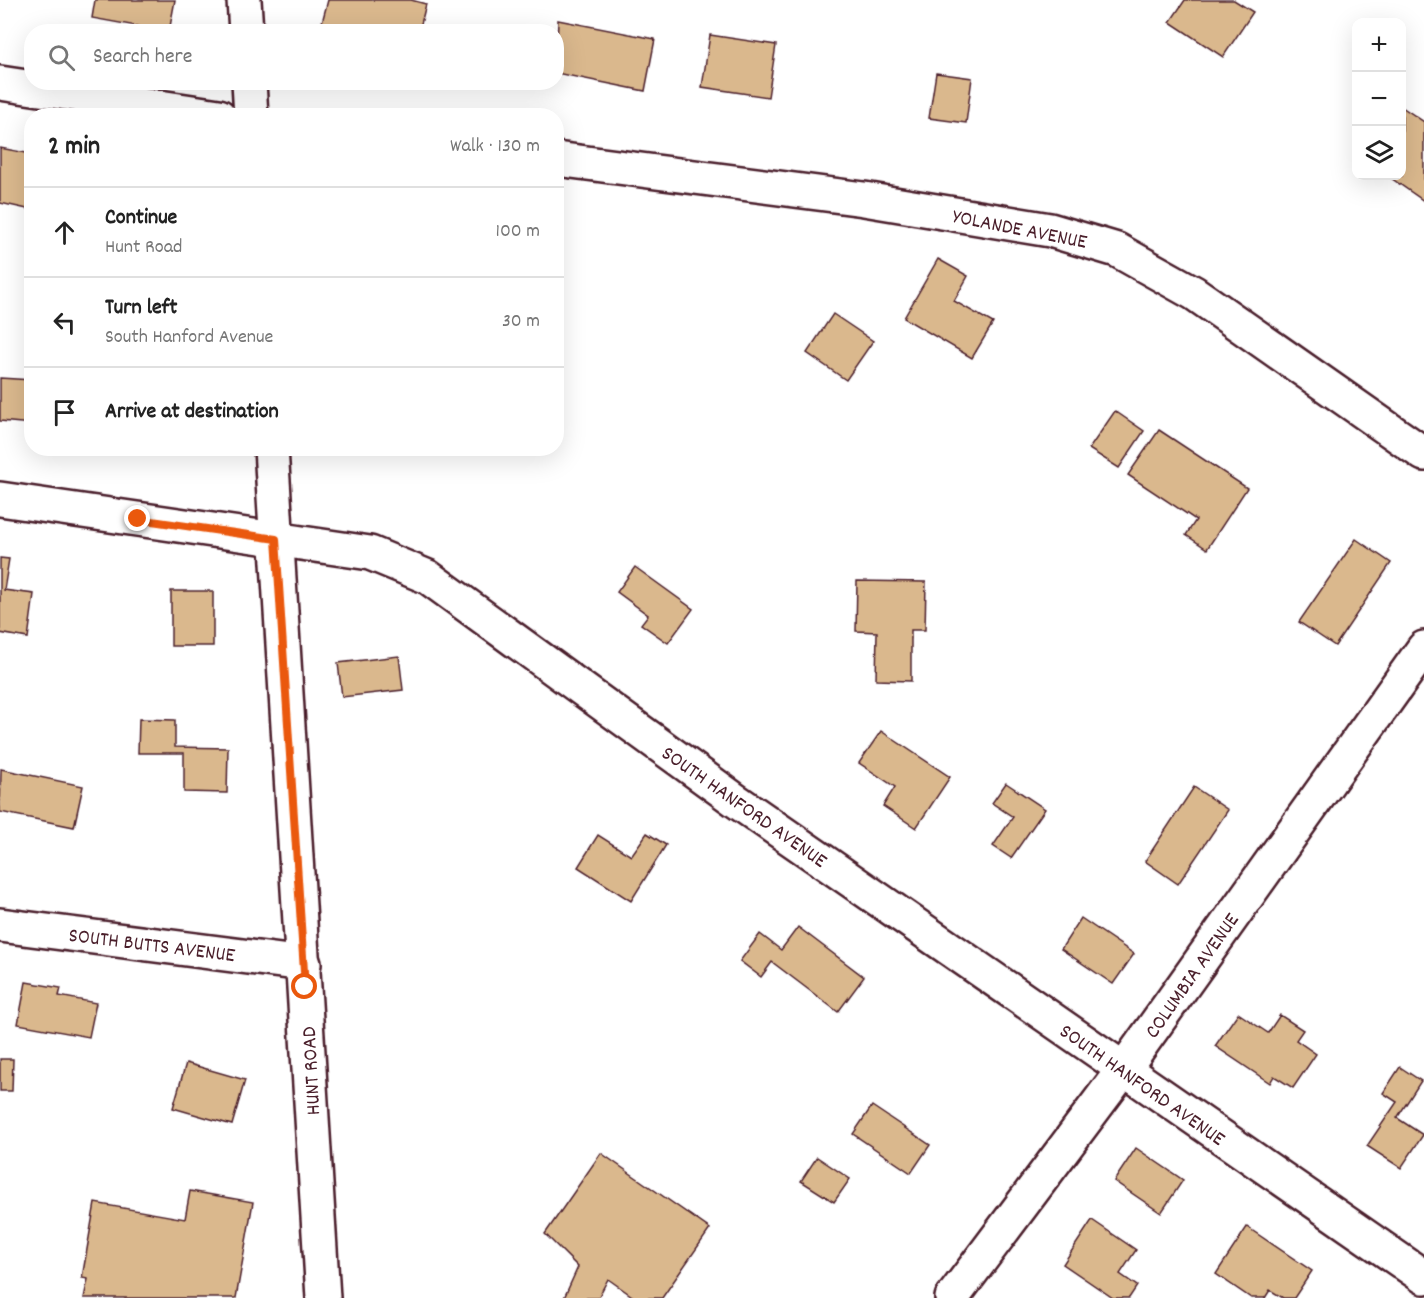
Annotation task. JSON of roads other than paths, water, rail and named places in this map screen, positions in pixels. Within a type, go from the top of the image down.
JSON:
[{"type":"street","points":[[244,0],[246,24]]},
{"type":"street","points":[[0,83],[24,87]]},
{"type":"street","points":[[46,90],[166,108]]},
{"type":"street","points":[[249,90],[251,108]]},
{"type":"street","name":"YOLANDE AVENUE","points":[[564,160],[864,199],[1050,230],[1117,250],[1194,293],[1424,454]]},
{"type":"street","name":"HUNT ROAD","points":[[271,456],[323,1298]]},
{"type":"street","name":"SOUTH HANFORD AVENUE","points":[[0,499],[370,553],[428,577],[735,800],[1424,1277]]},
{"type":"street","name":"COLUMBIA AVENUE","points":[[952,1298],[1123,1070],[1424,648]]},
{"type":"street","name":"SOUTH BUTTS AVENUE","points":[[0,925],[304,964]]}]
